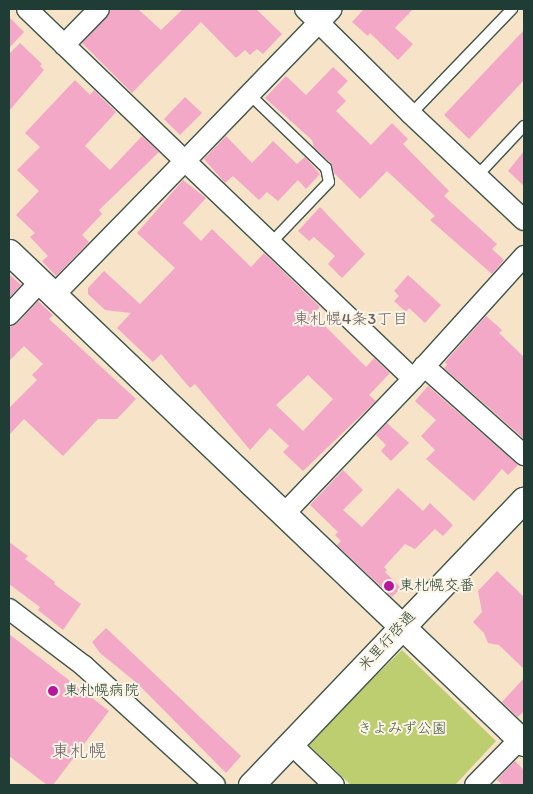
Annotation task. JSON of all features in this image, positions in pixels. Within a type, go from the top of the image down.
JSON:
[{"type":"street","points":[[27,9],[271,243],[418,373],[524,455]]},
{"type":"street","points":[[64,45],[99,9]]},
{"type":"street","points":[[305,9],[326,16],[411,114],[524,220]]},
{"type":"street","points":[[9,315],[48,288],[185,160],[326,16]]},
{"type":"street","points":[[9,252],[400,627],[523,739],[475,785]]},
{"type":"street","points":[[283,515],[418,373],[524,256]]},
{"type":"street","name":"米里行啓通","points":[[251,785],[524,498]]},
{"type":"street","points":[[9,608],[84,666],[215,785]]},
{"type":"street","points":[[291,744],[334,785]]},
{"type":"lane","points":[[411,114],[512,9]]},
{"type":"lane","points":[[249,94],[326,168],[329,182],[271,243]]},
{"type":"lane","points":[[478,176],[524,126]]},
{"type":"green space","name":"きよみず公園","points":[[402,650],[496,741],[455,785],[351,785],[307,743]]},
{"type":"building","points":[[112,9],[138,9],[161,30],[183,9],[256,9],[282,34],[263,54],[257,49],[250,55],[245,50],[236,58],[201,22],[132,93],[82,43]]},
{"type":"building","points":[[364,9],[413,9],[395,28],[413,44],[398,60],[370,33],[368,36],[352,22]]},
{"type":"building","points":[[9,17],[24,32],[9,48]]},
{"type":"building","points":[[524,30],[524,80],[469,139],[444,115]]},
{"type":"building","points":[[20,43],[42,64],[40,66],[44,70],[9,111],[9,54]]},
{"type":"building","points":[[333,67],[348,81],[337,92],[346,101],[336,111],[371,145],[392,123],[408,139],[403,144],[449,191],[444,196],[497,244],[492,249],[504,260],[492,274],[430,220],[435,216],[387,171],[360,199],[334,173],[331,163],[314,147],[312,140],[265,98],[286,76],[306,95]]},
{"type":"building","points":[[75,80],[90,95],[94,90],[116,112],[85,146],[110,170],[142,136],[159,152],[99,210],[102,214],[82,235],[89,242],[56,276],[42,261],[48,256],[30,237],[35,233],[16,215],[39,191],[17,170],[40,147],[25,133]]},
{"type":"building","points":[[185,97],[202,113],[180,135],[164,119]]},
{"type":"building","points":[[226,136],[252,163],[273,141],[297,164],[305,157],[320,174],[306,189],[298,180],[278,201],[267,192],[259,200],[233,176],[225,183],[204,159]]},
{"type":"building","points":[[524,151],[524,186],[508,171]]},
{"type":"building","points":[[183,180],[206,198],[183,223],[201,241],[212,229],[251,267],[264,253],[320,307],[313,314],[366,367],[374,358],[390,373],[369,395],[376,401],[303,471],[283,452],[289,446],[270,428],[250,450],[195,384],[190,388],[161,354],[153,362],[117,328],[131,313],[105,310],[88,294],[88,288],[104,271],[140,304],[175,268],[137,233]],"holes":[[[308,375],[333,399],[303,431],[276,405]]]},
{"type":"building","points":[[320,207],[365,254],[342,278],[328,264],[335,256],[314,237],[309,241],[298,231]]},
{"type":"building","points":[[9,274],[21,285],[9,298]]},
{"type":"building","points":[[408,275],[441,305],[425,323],[409,308],[406,312],[394,301],[399,296],[394,291]]},
{"type":"building","points":[[38,301],[53,315],[49,319],[136,399],[117,419],[98,419],[63,456],[24,419],[9,435],[9,408],[37,380],[32,375],[43,364],[24,346],[9,361],[9,327],[18,323]]},
{"type":"building","points":[[486,316],[502,330],[499,333],[524,357],[524,439],[444,368],[447,365],[445,362]]},
{"type":"building","points":[[428,386],[518,465],[508,475],[502,469],[474,501],[426,459],[435,450],[421,436],[436,420],[415,401]]},
{"type":"building","points":[[387,423],[409,443],[391,461],[381,451],[386,445],[376,435]]},
{"type":"building","points":[[343,470],[363,490],[343,510],[362,527],[398,488],[423,511],[430,503],[453,525],[443,536],[435,529],[415,549],[405,544],[384,567],[387,570],[385,572],[401,588],[392,597],[337,545],[341,541],[335,535],[338,532],[310,505]]},
{"type":"building","points":[[9,542],[28,556],[25,559],[55,582],[54,584],[81,604],[63,630],[38,610],[40,607],[9,584]]},
{"type":"building","points":[[497,571],[524,597],[524,669],[499,645],[488,643],[484,633],[473,622],[482,612],[478,591]]},
{"type":"building","points":[[106,628],[241,756],[226,773],[137,683],[100,653],[92,642]]},
{"type":"building","points":[[9,634],[109,711],[53,785],[47,785],[9,756]]},
{"type":"building","points":[[524,678],[524,711],[518,717],[502,702]]},
{"type":"building","points":[[515,761],[524,770],[524,785],[503,785],[497,780]]},
{"type":"place","name":"東札幌交番","points":[[389,586]]},
{"type":"place","name":"東札幌病院","points":[[53,691]]},
{"type":"district","name":"東札幌4条3丁目","points":[[351,319]]},
{"type":"district","name":"東札幌","points":[[79,751]]}]
